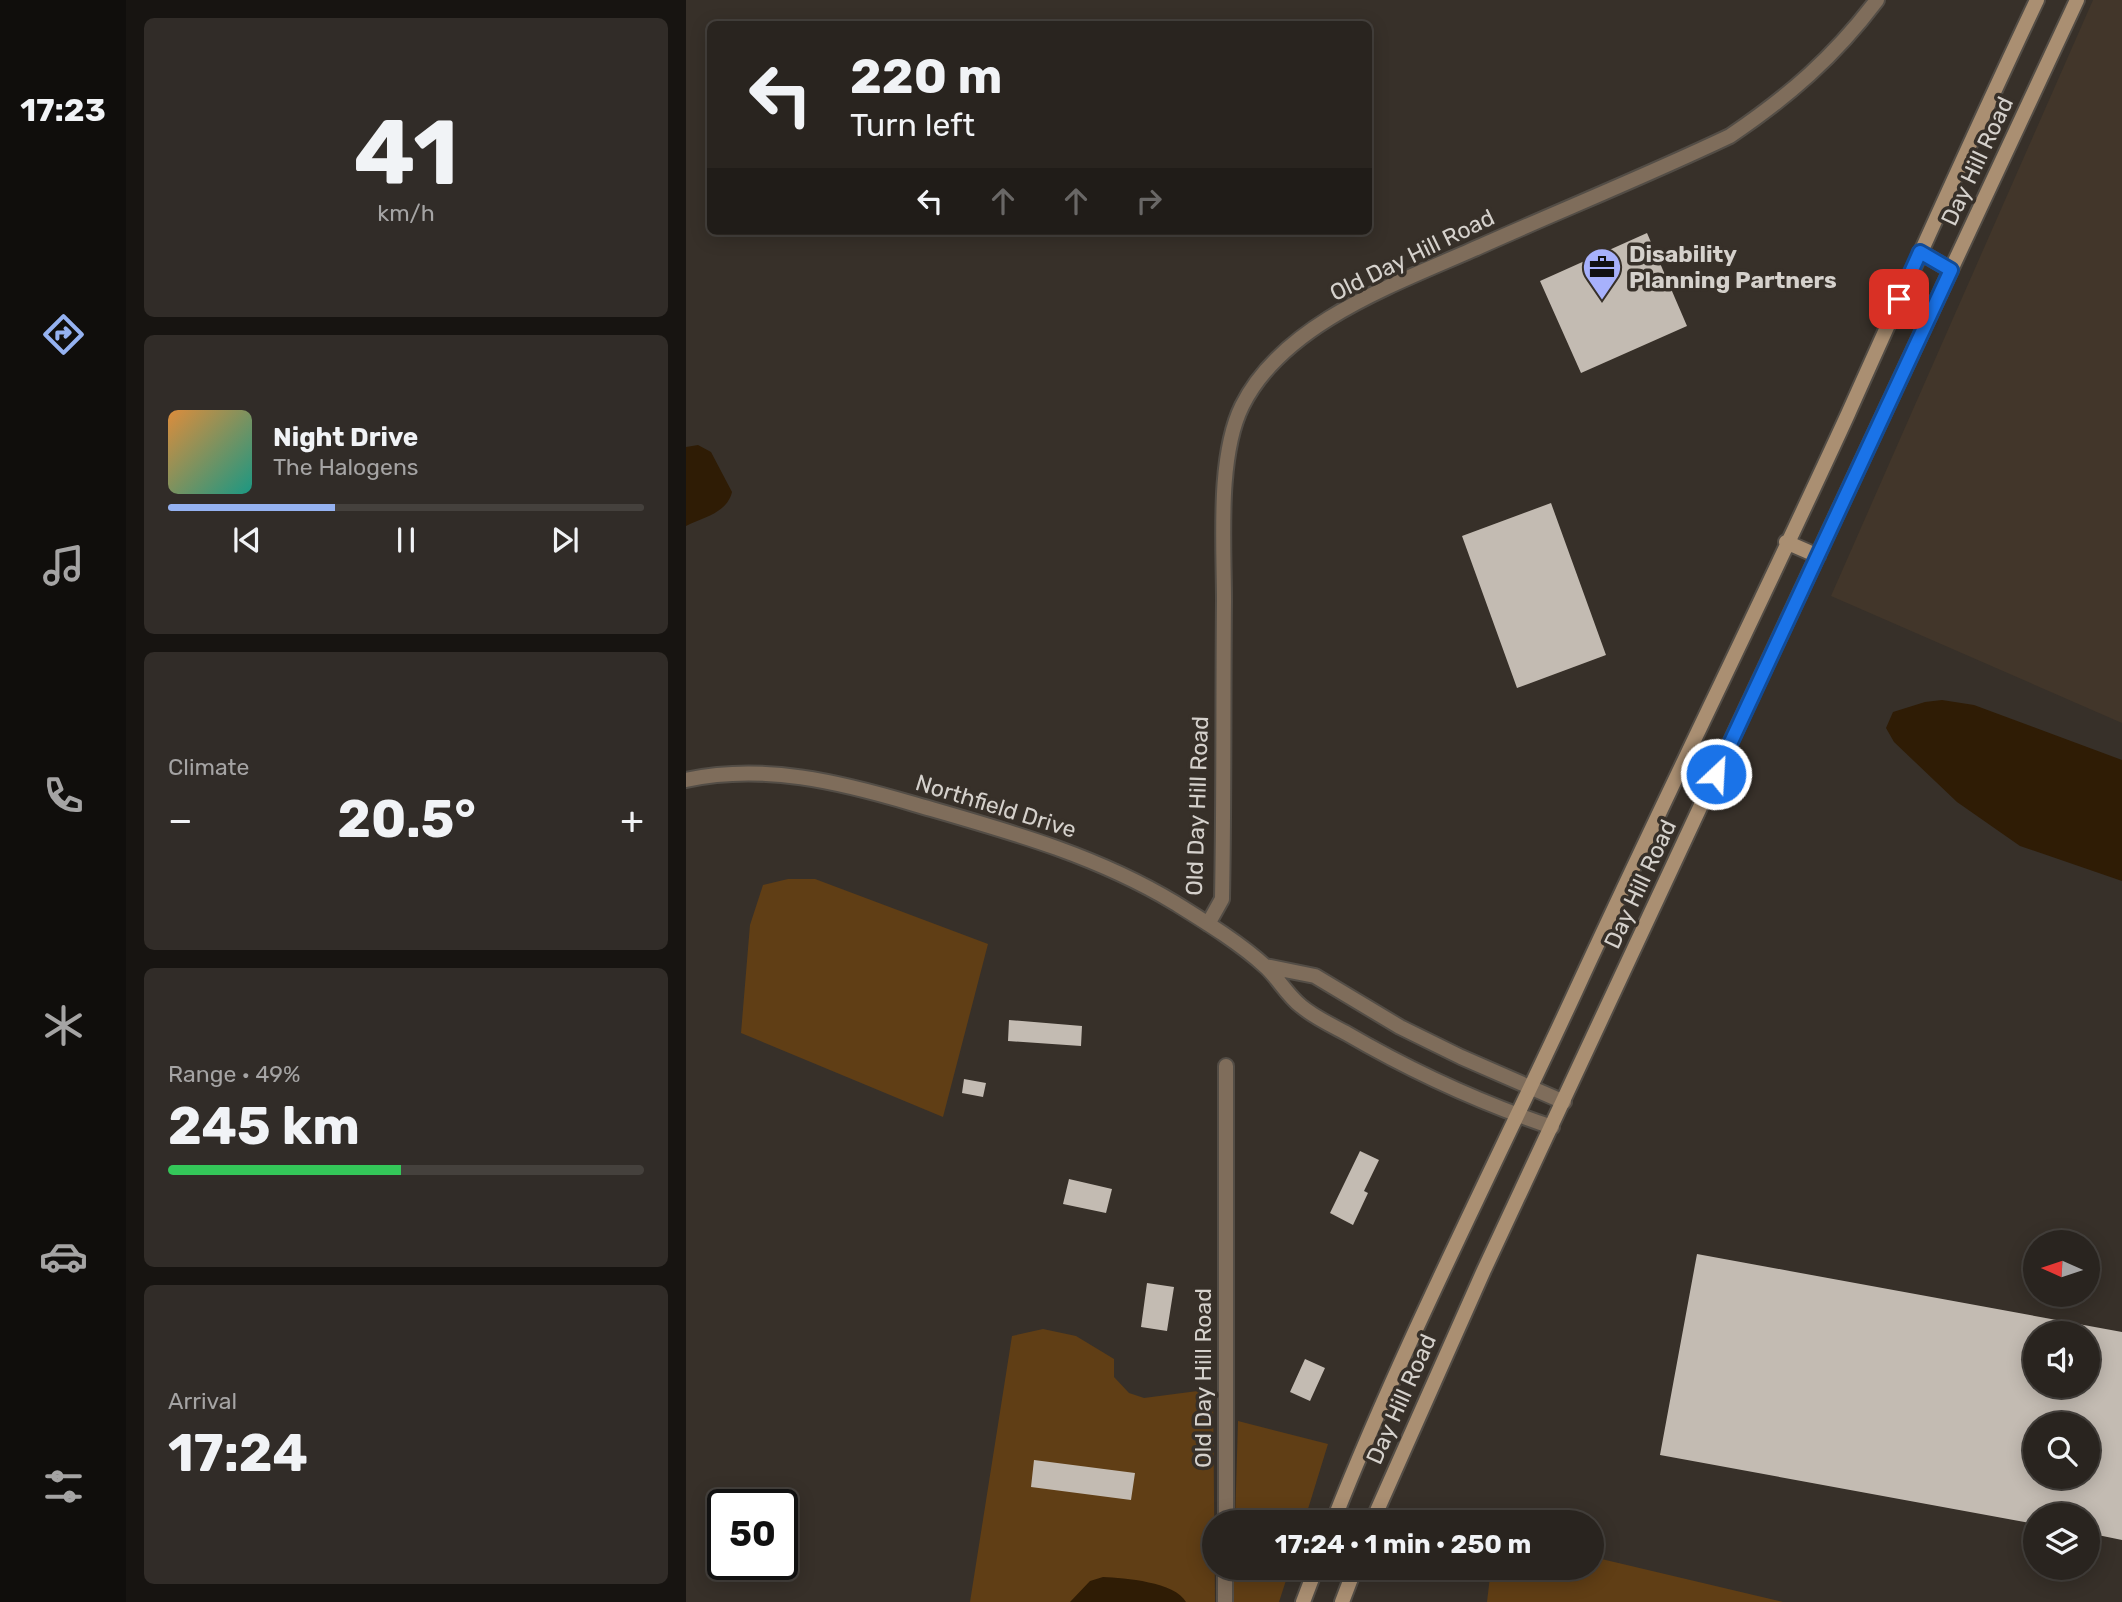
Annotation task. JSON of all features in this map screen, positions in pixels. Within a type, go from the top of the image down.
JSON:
[{"type":"main road","name":"Day Hill Road","points":[[1338,1510],[1408,1349],[1642,846],[1846,417],[2037,0]]},
{"type":"main road","name":"Day Hill Road","points":[[1377,1510],[1552,1127],[2077,0]]},
{"type":"main road","points":[[1920,252],[1951,270]]},
{"type":"main road","points":[[1786,542],[1818,556]]},
{"type":"main road","points":[[1303,1602],[1311,1580]]},
{"type":"main road","points":[[1342,1602],[1350,1580]]},
{"type":"street","name":"Old Day Hill Road","points":[[1208,924],[1222,899],[1226,481],[1233,434],[1242,406],[1258,382],[1275,360],[1300,339],[1371,295],[1730,136],[1768,111],[1819,67],[1877,0]]},
{"type":"street","name":"Northfield Drive","points":[[686,780],[729,774],[809,777],[876,792],[1085,858],[1139,883],[1208,924],[1265,966],[1301,1006],[1372,1048],[1517,1115],[1552,1127]]},
{"type":"street","name":"Northfield Drive","points":[[1265,966],[1315,976],[1400,1027],[1564,1102]]},
{"type":"street","name":"Old Day Hill Road","points":[[1226,1066],[1226,1510]]},
{"type":"street","points":[[1225,1580],[1225,1602]]},
{"type":"shaded area","points":[[2093,0],[2122,0],[2122,723],[1831,596]]},
{"type":"shaded area","points":[[698,445],[711,452],[732,492],[720,510],[686,526],[686,447]]},
{"type":"shaded area","points":[[1942,700],[1974,705],[2122,760],[2122,881],[2020,846],[1957,802],[1894,742],[1886,728],[1893,712],[1925,702]]},
{"type":"shaded area","points":[[788,879],[815,879],[988,944],[943,1117],[741,1033],[750,925],[763,885]]},
{"type":"shaded area","points":[[1043,1329],[1076,1336],[1114,1359],[1114,1377],[1129,1393],[1144,1398],[1213,1389],[1214,1510],[1202,1510],[1202,1580],[1215,1580],[1215,1602],[970,1602],[1012,1336]]},
{"type":"shaded area","points":[[1238,1421],[1328,1444],[1308,1510],[1235,1510]]},
{"type":"shaded area","points":[[1604,1560],[1783,1602],[1487,1602],[1490,1580],[1604,1580]]},
{"type":"shaded area","points":[[1103,1577],[1161,1586],[1180,1595],[1186,1602],[1070,1602],[1090,1581]]},
{"type":"shaded area","points":[[1233,1580],[1286,1580],[1279,1602],[1232,1602]]},
{"type":"building","points":[[1647,233],[1687,326],[1581,373],[1540,281]]},
{"type":"building","points":[[1551,503],[1606,655],[1517,688],[1462,536]]},
{"type":"building","points":[[1009,1020],[1082,1026],[1081,1046],[1008,1041]]},
{"type":"building","points":[[964,1079],[986,1083],[983,1097],[962,1093]]},
{"type":"building","points":[[1360,1151],[1379,1160],[1364,1191],[1368,1193],[1353,1225],[1330,1213]]},
{"type":"building","points":[[1069,1179],[1112,1189],[1106,1213],[1063,1204]]},
{"type":"building","points":[[1697,1254],[2062,1321],[2023,1321],[2023,1398],[2100,1398],[2100,1328],[2122,1332],[2122,1540],[2100,1535],[2100,1503],[2023,1503],[2023,1522],[1660,1455]]},
{"type":"building","points":[[1147,1283],[1174,1287],[1167,1331],[1141,1327]]},
{"type":"building","points":[[1305,1359],[1325,1368],[1310,1401],[1290,1392]]},
{"type":"building","points":[[1034,1460],[1135,1473],[1131,1500],[1031,1487]]},
{"type":"place","name":"Disability Planning Partners","points":[[1602,301]]},
{"type":"route","points":[[1716,774],[1951,270],[1920,252],[1899,299]]}]
